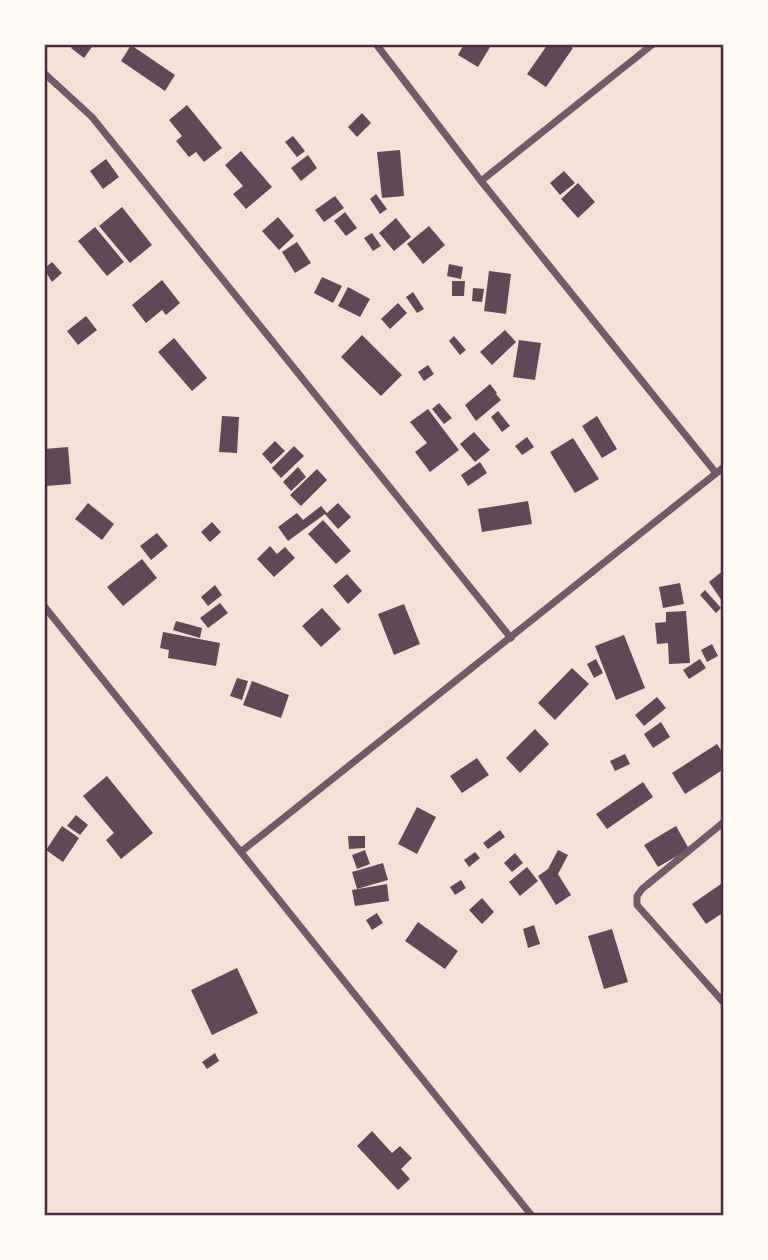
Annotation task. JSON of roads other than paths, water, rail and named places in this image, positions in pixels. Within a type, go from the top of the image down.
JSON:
[{"type":"street","points":[[376,44],[481,181],[716,473]]},
{"type":"street","points":[[481,181],[653,44]]},
{"type":"street","points":[[44,74],[92,117],[511,638]]},
{"type":"street","points":[[242,851],[724,467]]},
{"type":"street","points":[[44,606],[532,1216]]},
{"type":"street","points":[[724,822],[642,889],[637,896],[637,905],[724,1003]]}]
